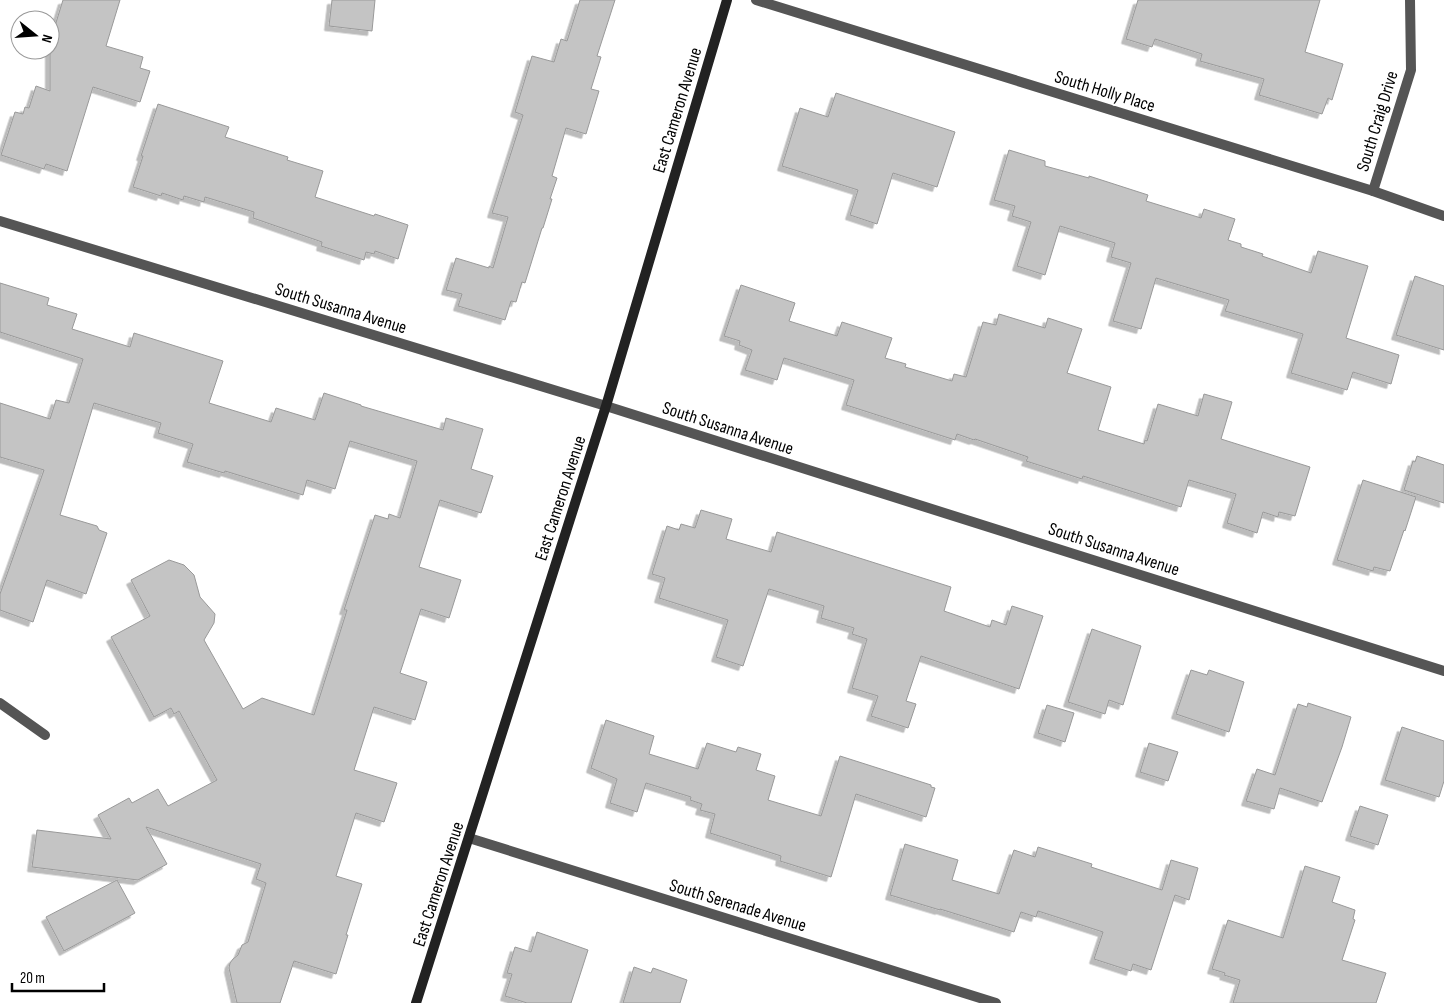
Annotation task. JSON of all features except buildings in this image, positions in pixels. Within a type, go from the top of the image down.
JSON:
[{"type":"main road","name":"East Cameron Avenue","points":[[416,1003],[606,406],[727,0]]},
{"type":"street","name":"South Holly Place","points":[[756,0],[1372,191],[1444,216]]},
{"type":"street","name":"South Craig Drive","points":[[1372,191],[1411,70],[1410,0]]},
{"type":"street","name":"South Susanna Avenue","points":[[0,221],[606,406],[1444,671]]},
{"type":"street","points":[[0,703],[45,735]]},
{"type":"street","name":"South Serenade Avenue","points":[[469,838],[996,1003]]}]
